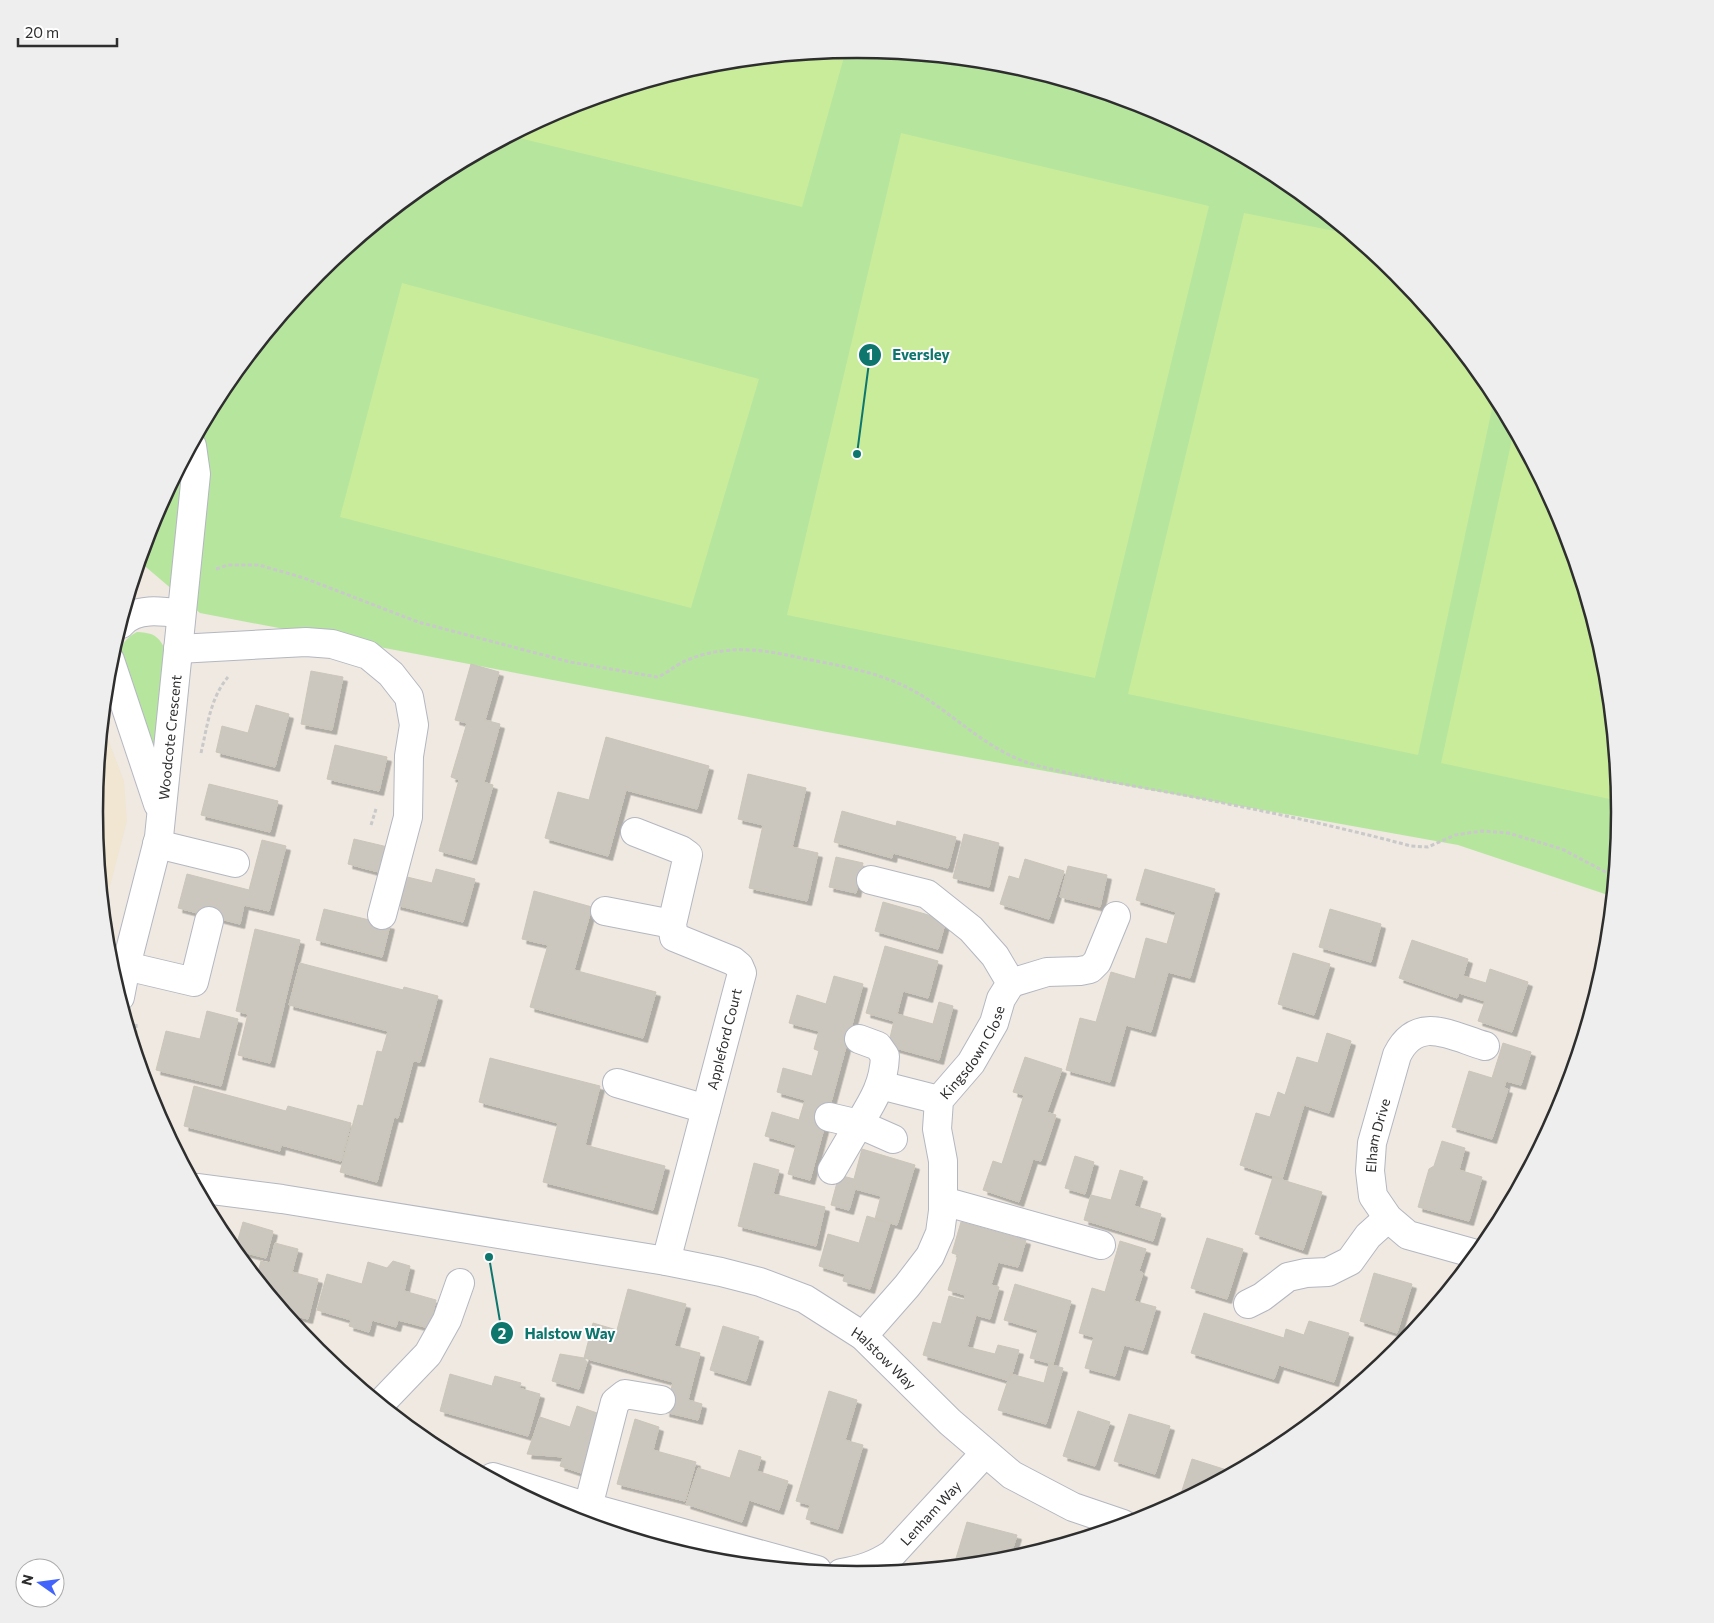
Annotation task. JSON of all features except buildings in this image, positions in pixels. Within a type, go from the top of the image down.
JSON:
[{"type":"street","name":"Woodcote Crescent","points":[[123,982],[157,844],[185,578],[187,472]]},
{"type":"street","points":[[128,618],[138,613],[161,611],[181,614]]},
{"type":"street","points":[[178,649],[306,642],[332,644],[368,656],[391,674],[409,697],[414,725],[409,756],[408,817],[382,915]]},
{"type":"street","points":[[115,675],[161,812]]},
{"type":"street","points":[[605,911],[672,924],[688,855],[681,850],[635,832]]},
{"type":"street","points":[[157,844],[235,863]]},
{"type":"street","points":[[871,880],[927,894],[971,929],[995,956],[1011,983],[1047,972],[1090,969],[1097,962],[1116,916]]},
{"type":"street","points":[[126,966],[194,982],[210,921]]},
{"type":"street","name":"Appleford Court","points":[[666,1260],[742,973],[739,966],[733,961],[674,937],[672,924]]},
{"type":"street","name":"Kingsdown Close","points":[[863,1336],[907,1286],[930,1256],[940,1233],[943,1201],[943,1161],[937,1129],[939,1100],[971,1064],[994,1024],[1000,999],[1011,983]]},
{"type":"street","name":"Elham Drive","points":[[1469,1252],[1408,1235],[1388,1218],[1373,1196],[1370,1171],[1372,1143],[1397,1055],[1403,1043],[1418,1032],[1430,1030],[1485,1046]]},
{"type":"street","points":[[832,1170],[874,1100],[884,1073],[885,1056],[878,1046],[859,1039]]},
{"type":"street","points":[[618,1083],[706,1109]]},
{"type":"street","points":[[880,1085],[939,1100]]},
{"type":"street","points":[[829,1117],[859,1124],[893,1139]]},
{"type":"street","name":"Halstow Way","points":[[205,1189],[282,1199],[666,1260],[760,1282],[805,1299],[863,1336],[950,1422],[1012,1475],[1073,1507],[1112,1520]]},
{"type":"street","points":[[943,1201],[1101,1245]]},
{"type":"street","points":[[1248,1304],[1262,1298],[1288,1276],[1328,1272],[1350,1261],[1368,1236],[1388,1218]]},
{"type":"street","points":[[385,1399],[428,1354],[447,1320],[460,1283]]},
{"type":"street","points":[[588,1506],[615,1402],[625,1394],[660,1400]]},
{"type":"street","name":"Lenham Way","points":[[872,1565],[892,1554],[985,1453]]},
{"type":"street","points":[[521,1486],[788,1562]]},
{"type":"path","points":[[185,578],[205,574],[228,565],[259,565],[304,578],[418,622],[570,662],[656,677],[700,656],[722,651],[754,649],[859,668],[895,680],[928,700],[982,739],[1012,757],[1034,765],[1110,782],[1227,804],[1411,846],[1428,847],[1455,835],[1508,833],[1562,849],[1608,873]]},
{"type":"path","points":[[200,756],[211,710],[218,693],[230,675]]},
{"type":"path","points":[[371,825],[376,807]]},
{"type":"path","points":[[135,1027],[137,1018]]},
{"type":"shaded area","points":[[107,737],[124,781],[127,821],[108,895],[103,812]]},
{"type":"green space","points":[[844,58],[802,207],[519,138],[568,115],[662,83],[710,72],[759,64],[808,59]]},
{"type":"green space","points":[[857,58],[906,59],[1004,72],[1052,83],[1146,115],[1190,135],[1276,185],[1316,213],[1390,278],[1424,314],[1455,352],[1484,393],[1510,435],[1533,478],[1554,523],[1571,569],[1585,616],[1597,664],[1605,713],[1609,762],[1611,812],[1606,894],[1458,845],[827,732],[200,613],[144,566],[160,523],[204,434],[259,352],[290,314],[324,278],[360,245],[398,213],[438,185],[524,135],[568,115],[662,83],[710,72],[808,59]]},
{"type":"green space","points":[[901,133],[1209,206],[1095,678],[787,615]]},
{"type":"green space","points":[[1244,213],[1338,232],[1390,278],[1424,314],[1455,352],[1492,407],[1418,755],[1128,694]]},
{"type":"green space","points":[[402,283],[759,379],[691,608],[340,517]]},
{"type":"green space","points":[[1512,439],[1554,523],[1571,569],[1585,616],[1597,664],[1605,713],[1610,799],[1441,763]]},
{"type":"green space","points":[[137,632],[149,633],[156,637],[162,643],[167,653],[155,746],[153,746],[122,662],[122,648],[124,644],[128,638]]},
{"type":"place","name":"Eversley","points":[[857,454]]},
{"type":"place","name":"Halstow Way","points":[[489,1257]]}]
